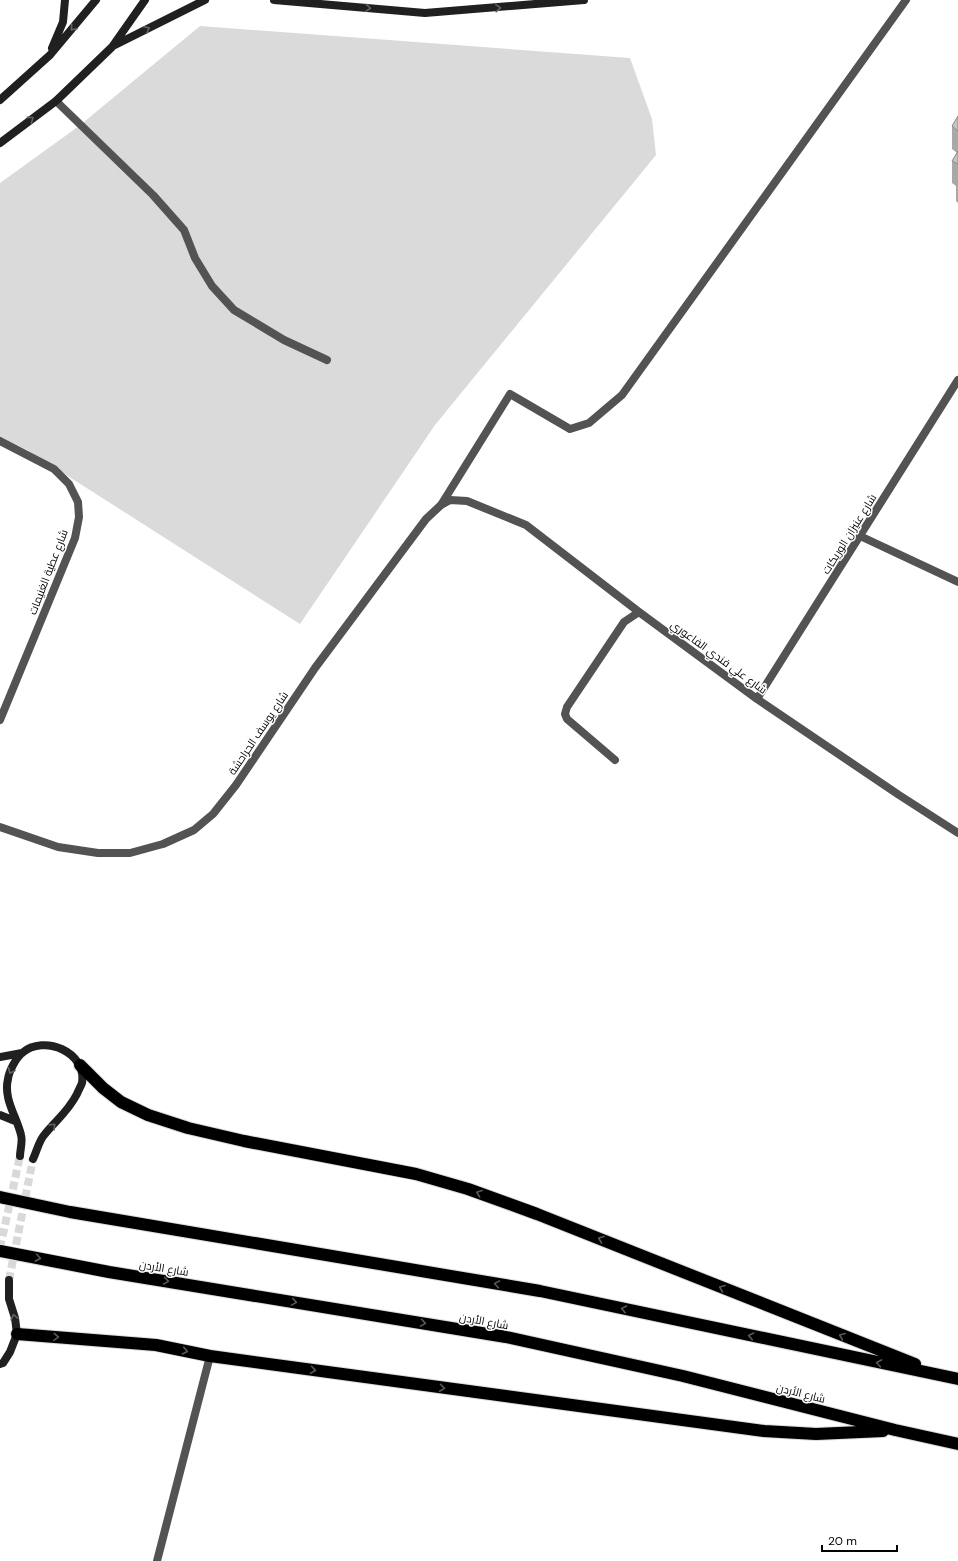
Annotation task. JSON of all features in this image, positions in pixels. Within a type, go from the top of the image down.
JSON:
[{"type":"highway","points":[[80,1065],[103,1088],[120,1102],[148,1115],[188,1128],[244,1141],[416,1174],[468,1189],[537,1214],[944,1376]]},
{"type":"highway","points":[[0,1197],[70,1212],[540,1291],[958,1379]]},
{"type":"highway","name":"شارع الأردن","points":[[0,1251],[109,1272],[506,1337],[683,1376],[895,1430],[958,1444]]},
{"type":"highway","points":[[17,1334],[156,1345],[210,1356],[764,1431],[816,1434],[895,1430]]},
{"type":"street","points":[[50,55],[63,22],[65,0]]},
{"type":"street","points":[[0,100],[50,55],[96,0]]},
{"type":"street","points":[[0,143],[56,101],[112,47],[145,0]]},
{"type":"street","points":[[112,47],[205,0]]},
{"type":"street","points":[[274,0],[425,13],[584,0]]},
{"type":"street","points":[[441,505],[510,394],[570,429],[589,423],[622,395],[906,0]]},
{"type":"street","points":[[56,101],[153,195],[184,230],[196,258],[212,286],[234,310],[284,340],[327,360]]},
{"type":"street","name":"شارع عنيزان الوريكات","points":[[757,699],[958,380]]},
{"type":"street","name":"شارع عطية الغنيمات","points":[[0,441],[54,469],[69,484],[78,502],[79,517],[75,538],[0,720]]},
{"type":"street","name":"شارع يوسف الحراحشة","points":[[0,827],[58,847],[98,853],[130,853],[163,844],[194,830],[213,814],[236,785],[324,655],[426,519],[441,505],[450,500],[467,501]]},
{"type":"street","name":"شارع علي فندي الفاعوري","points":[[467,501],[526,525],[757,699],[958,833]]},
{"type":"street","points":[[860,536],[958,582]]},
{"type":"street","points":[[615,760],[567,719],[566,711],[567,707],[624,622],[640,612]]},
{"type":"street","points":[[0,1057],[22,1053],[36,1046],[52,1045],[69,1052],[80,1065],[82,1083],[72,1104],[44,1135],[33,1159]]},
{"type":"street","points":[[20,1156],[22,1136],[15,1121],[8,1099],[7,1080],[22,1053]]},
{"type":"street","points":[[0,1115],[15,1121]]},
{"type":"street","points":[[0,1364],[10,1352],[17,1334],[16,1318],[9,1300],[10,1280]]},
{"type":"street","points":[[157,1561],[210,1356]]},
{"type":"shaded area","points":[[200,26],[630,58],[652,119],[656,155],[435,425],[300,624],[27,450],[0,437],[0,183],[79,126]]},
{"type":"building","points":[[958,116],[958,131],[952,126]]},
{"type":"building","points":[[958,151],[958,164],[952,161]]},
{"type":"tunnel","points":[[0,1248],[20,1156]]},
{"type":"tunnel","points":[[9,1280],[33,1159]]}]
